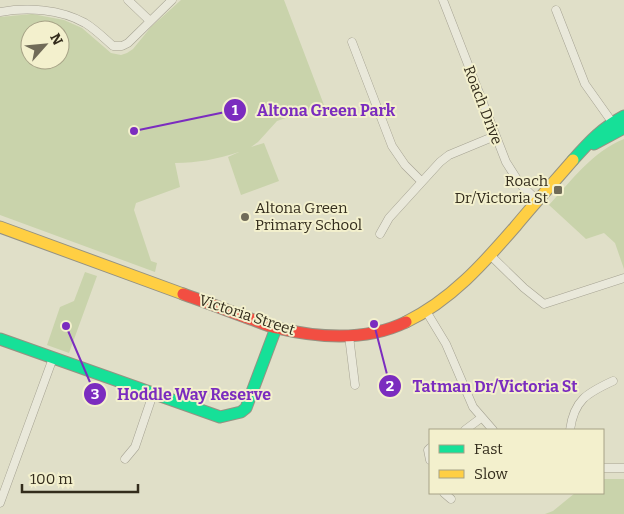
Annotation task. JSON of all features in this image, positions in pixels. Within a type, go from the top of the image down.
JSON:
[{"type":"street","points":[[30,0],[30,9]]},
{"type":"street","points":[[128,0],[150,22]]},
{"type":"street","points":[[0,12],[30,9],[68,16],[84,23],[113,46],[117,47],[128,43],[172,0]]},
{"type":"street","name":"Roach Drive","points":[[443,0],[495,136],[512,174],[538,201]]},
{"type":"street","points":[[556,10],[585,84],[618,127]]},
{"type":"street","points":[[352,42],[392,146],[404,165],[422,181]]},
{"type":"street","name":"Victoria Street","points":[[0,227],[276,328],[315,336],[349,336],[382,331],[412,320],[440,303],[468,280],[596,135],[618,127],[624,116]]},
{"type":"street","points":[[380,234],[389,218],[440,162],[449,155],[495,136]]},
{"type":"street","points":[[490,255],[524,288],[544,304],[624,278]]},
{"type":"street","points":[[426,311],[446,344],[472,407],[492,429]]},
{"type":"street","points":[[0,338],[220,417],[241,412],[250,402],[276,328]]},
{"type":"street","points":[[349,336],[355,385]]},
{"type":"street","points":[[0,503],[53,358]]},
{"type":"street","points":[[570,429],[574,412],[580,401],[592,390],[613,381]]},
{"type":"street","points":[[125,460],[135,447],[153,394]]},
{"type":"street","points":[[466,429],[481,418]]},
{"type":"street","points":[[604,468],[624,468]]},
{"type":"street","points":[[445,494],[450,500]]},
{"type":"green space","points":[[181,0],[284,0],[324,105],[277,121],[251,147],[264,143],[279,181],[241,195],[228,157],[239,152],[207,160],[175,163],[180,187],[136,203],[134,210],[151,261],[157,263],[155,272],[0,215],[0,17],[32,14],[64,20],[20,20],[20,70],[70,70],[70,23],[82,28],[111,53],[121,55],[133,49],[151,27]]},
{"type":"green space","points":[[624,139],[624,269],[615,243],[604,233],[586,239],[549,205],[592,159]]},
{"type":"green space","points":[[85,272],[97,276],[69,353],[47,345],[60,307],[74,301]]},
{"type":"green space","points":[[604,479],[624,479],[624,514],[545,514],[553,511],[574,494],[604,494]]},
{"type":"traffic: fast","points":[[573,160],[597,135],[624,116]]},
{"type":"traffic: fast","points":[[594,144],[624,128]]},
{"type":"traffic: fast","points":[[0,339],[220,417],[241,412],[246,408],[276,328]]},
{"type":"traffic: slow","points":[[406,322],[438,303],[478,268],[573,160]]},
{"type":"traffic: slow","points":[[0,227],[183,294]]},
{"type":"traffic: jam","points":[[183,294],[269,326],[309,334],[326,336],[359,335],[391,328],[406,322]]},
{"type":"place","name":"Altona Green Park","points":[[134,131]]},
{"type":"place","name":"Roach Dr/Victoria St","points":[[558,190]]},
{"type":"place","name":"Altona Green Primary School","points":[[245,217]]},
{"type":"place","name":"Tatman Dr/Victoria St","points":[[374,324]]},
{"type":"place","name":"Hoddle Way Reserve","points":[[66,326]]}]
